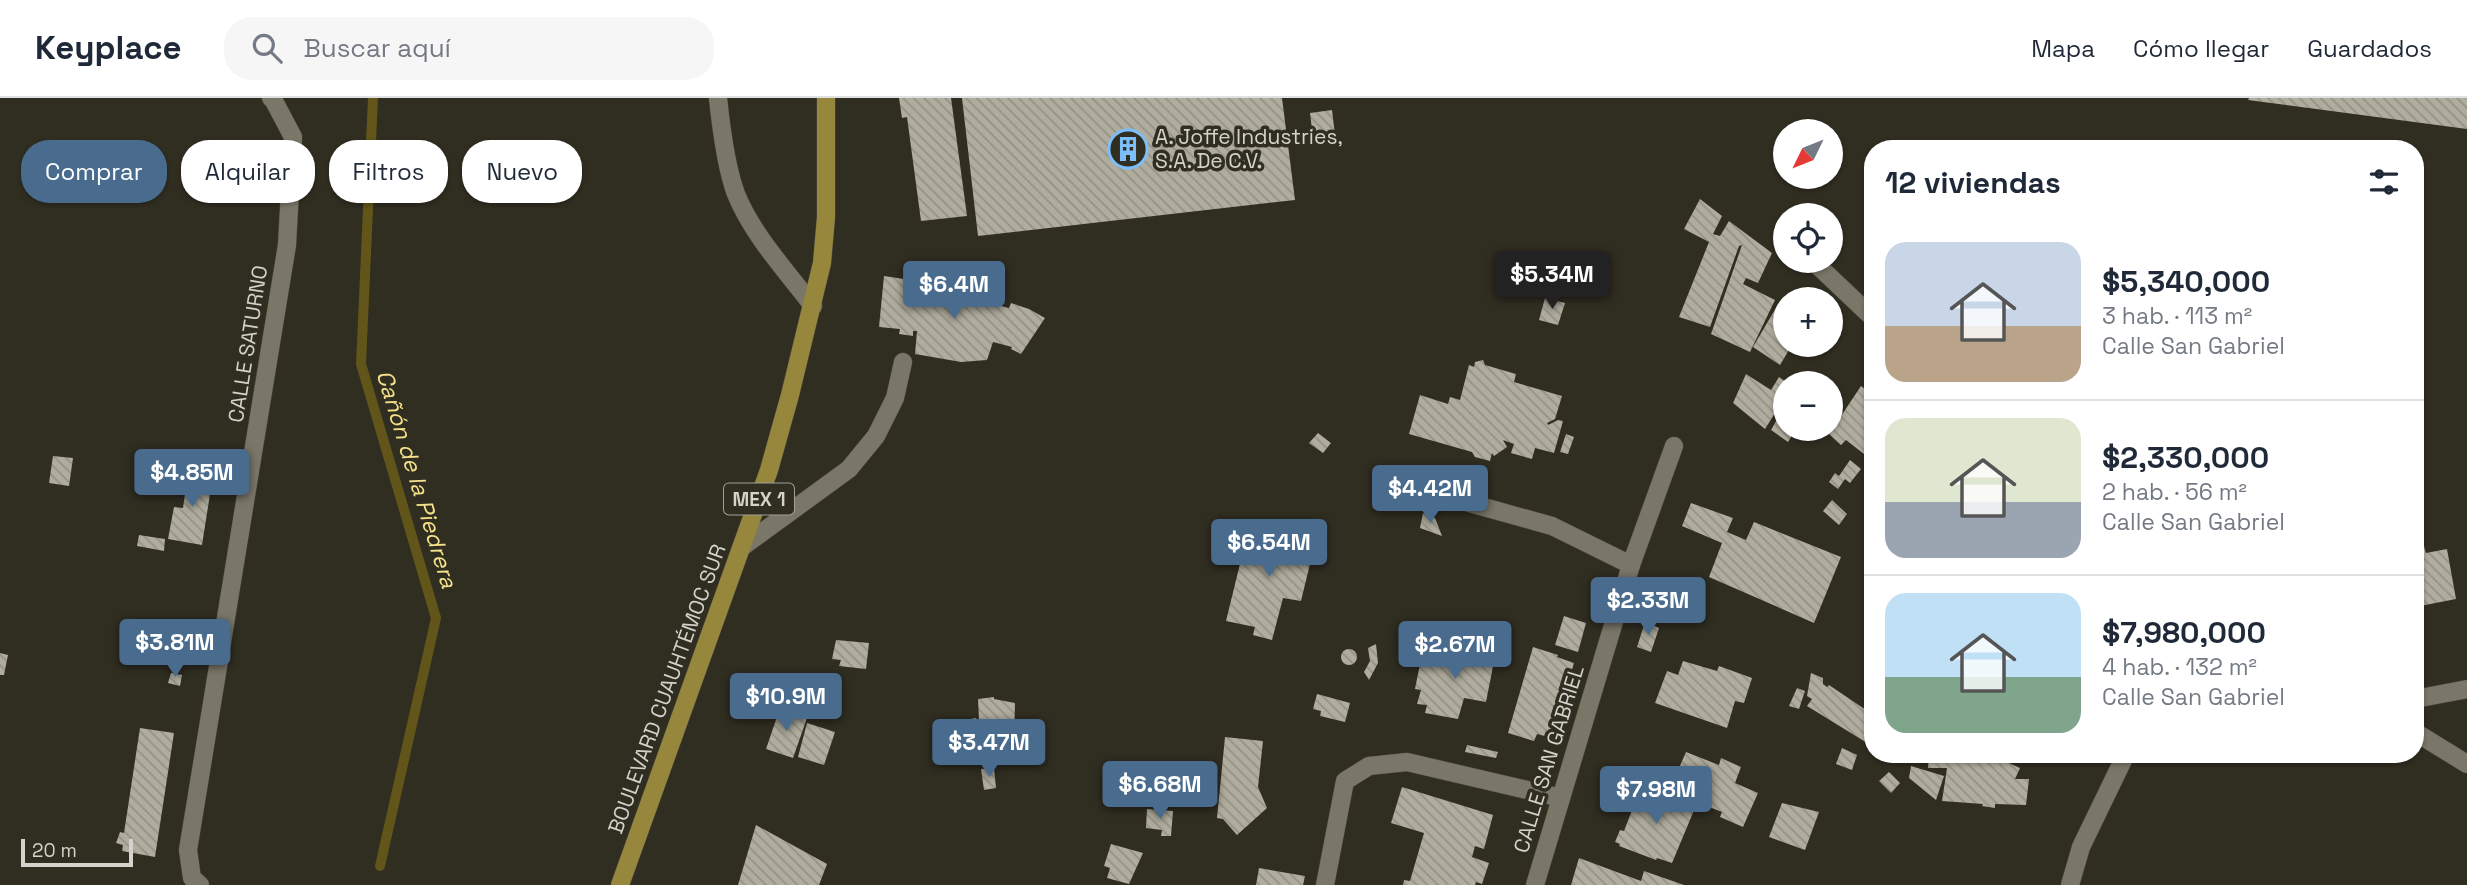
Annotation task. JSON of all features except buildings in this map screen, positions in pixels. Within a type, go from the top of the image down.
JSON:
[{"type":"main road","name":"BOULEVARD CUAUHTÉMOC SUR","points":[[621,885],[769,470],[813,306],[822,263],[826,217],[826,98]]},
{"type":"street","points":[[718,98],[721,129],[736,194],[767,248],[813,306]]},
{"type":"street","name":"CALLE SATURNO","points":[[200,885],[192,878],[188,850],[287,245],[293,138],[272,99]]},
{"type":"street","points":[[1826,273],[1864,309]]},
{"type":"street","points":[[742,547],[849,468],[876,436],[895,398],[903,362]]},
{"type":"street","name":"CALLE SAN GABRIEL","points":[[1535,885],[1631,565],[1674,446]]},
{"type":"street","points":[[1437,494],[1552,526],[1631,565]]},
{"type":"street","points":[[2424,697],[2467,689]]},
{"type":"street","points":[[2424,738],[2467,764]]},
{"type":"street","points":[[1325,885],[1345,781],[1369,766],[1407,762],[1561,798]]},
{"type":"street","points":[[2070,885],[2081,847],[2122,763]]},
{"type":"waterway","name":"Cañón de la Piedrera","points":[[373,98],[361,364],[436,618],[380,866]]},
{"type":"place","name":"A. Joffe Industries, S.A. De C.V.","points":[[1128,149]]}]
